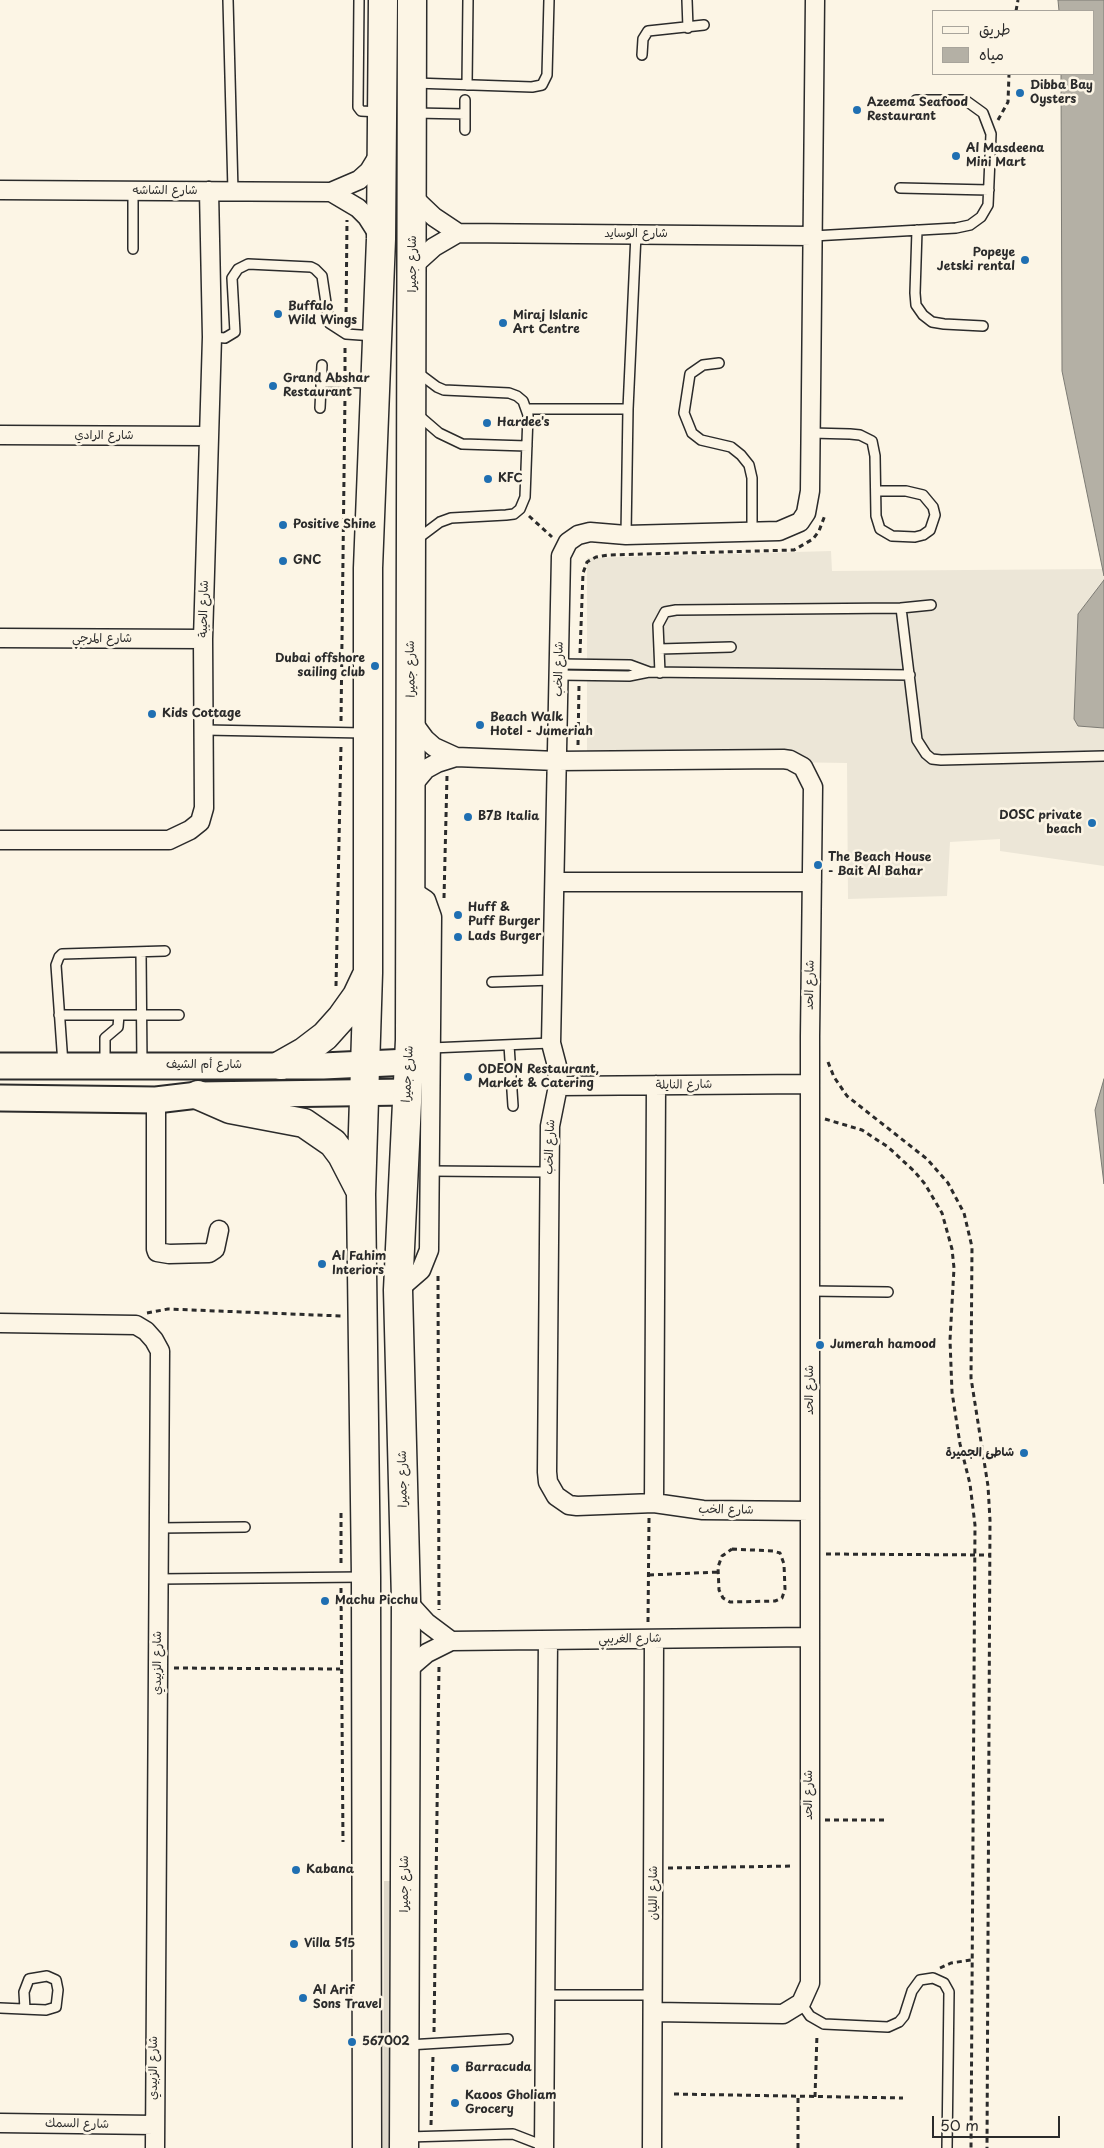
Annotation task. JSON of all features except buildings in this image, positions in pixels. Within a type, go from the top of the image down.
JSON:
[{"type":"main road","points":[[367,2148],[354,1577],[361,1194],[368,973],[354,732],[368,568],[381,239],[383,0]]},
{"type":"main road","name":"شارع جميرا","points":[[404,2143],[406,1600],[398,1290],[407,1092],[420,1055],[411,890],[412,0]]},
{"type":"main road","points":[[281,1065],[304,1052],[325,1036],[342,1018],[357,996],[368,973]]},
{"type":"main road","name":"شارع أم الشيف","points":[[1,1065],[365,1064],[420,1055]]},
{"type":"main road","points":[[0,1098],[156,1100],[198,1095],[407,1092]]},
{"type":"main road","points":[[198,1095],[230,1108],[287,1119],[310,1126],[333,1143],[342,1155],[361,1194]]},
{"type":"street","points":[[566,545],[578,535],[590,532],[626,535],[779,531],[790,528],[800,522],[806,512],[810,502],[815,0]]},
{"type":"street","name":"شارع الشاشه","points":[[0,190],[331,192],[359,180],[377,161],[382,151]]},
{"type":"street","name":"شارع الحيبة","points":[[0,840],[157,840],[179,837],[200,822],[204,808],[203,639],[212,337],[210,191]]},
{"type":"street","name":"شارع الشاشه","points":[[331,192],[347,200],[367,218],[381,239]]},
{"type":"street","points":[[413,197],[434,217],[458,233],[434,247],[413,266]]},
{"type":"street","name":"شارع الوسايد","points":[[458,233],[813,236]]},
{"type":"street","name":"شارع الرادي","points":[[0,435],[208,436]]},
{"type":"street","name":"شارع الخب","points":[[566,545],[561,556],[551,1043],[557,1066],[558,1086],[550,1120],[548,1482],[556,1496],[569,1505],[652,1503],[702,1510],[810,1510]]},
{"type":"street","name":"شارع المرجي","points":[[0,638],[203,639]]},
{"type":"street","points":[[411,720],[425,739],[452,758]]},
{"type":"street","points":[[411,787],[426,769],[452,758]]},
{"type":"street","name":"شارع الحد","points":[[452,758],[557,761],[783,759],[797,763],[808,773],[813,787],[810,1084],[810,1983],[801,2003]]},
{"type":"street","points":[[555,882],[812,882]]},
{"type":"street","points":[[398,1290],[415,1277],[428,1256],[430,1171],[420,1055]]},
{"type":"street","name":"شارع النايلة","points":[[558,1086],[810,1084]]},
{"type":"street","points":[[652,1503],[656,1085]]},
{"type":"street","points":[[156,1100],[157,1252],[169,1254],[209,1254],[215,1249],[219,1230]]},
{"type":"street","name":"شارع الزبيدي","points":[[0,1323],[124,1323],[136,1325],[146,1331],[160,1351],[155,2148]]},
{"type":"street","points":[[406,1600],[443,1640],[406,1671]]},
{"type":"street","name":"شارع الغريبي","points":[[443,1640],[809,1637]]},
{"type":"street","name":"شارع الليان","points":[[651,1639],[654,1868],[652,2148]]},
{"type":"street","points":[[544,2147],[548,1640]]},
{"type":"street","points":[[654,2003],[783,2014],[801,2003]]},
{"type":"street","name":"شارع السمك","points":[[0,2123],[154,2125]]},
{"type":"lane","points":[[228,0],[233,190]]},
{"type":"lane","points":[[359,0],[358,107],[366,112],[382,112]]},
{"type":"lane","points":[[467,85],[468,0]]},
{"type":"lane","points":[[412,83],[532,87],[542,85],[547,75],[549,0]]},
{"type":"lane","points":[[687,0],[688,28]]},
{"type":"lane","points":[[642,55],[643,39],[648,31],[704,25]]},
{"type":"lane","points":[[465,100],[465,130]]},
{"type":"lane","points":[[813,236],[970,225],[981,217],[988,205],[991,134],[983,113],[965,100],[916,100]]},
{"type":"lane","points":[[412,112],[465,114]]},
{"type":"lane","points":[[900,188],[989,190]]},
{"type":"lane","points":[[133,191],[133,249]]},
{"type":"lane","points":[[917,230],[915,293],[916,305],[922,315],[932,322],[983,326]]},
{"type":"lane","points":[[626,535],[628,409],[636,234]]},
{"type":"lane","points":[[212,337],[225,338],[235,332],[232,278],[238,269],[248,264],[311,266],[322,276],[329,323],[346,334],[377,336]]},
{"type":"lane","points":[[719,363],[703,365],[690,374],[684,412],[686,423],[692,433],[700,440],[731,447],[741,455],[749,466],[752,478],[752,532]]},
{"type":"lane","points":[[320,408],[322,365]]},
{"type":"lane","points":[[410,545],[430,528],[451,518],[514,514],[520,509],[525,497],[527,446],[527,409],[517,396],[509,393],[453,391],[437,387],[412,368]]},
{"type":"lane","points":[[321,382],[375,384]]},
{"type":"lane","points":[[411,409],[439,433],[462,444],[527,446]]},
{"type":"lane","points":[[527,409],[628,409]]},
{"type":"lane","points":[[811,433],[850,434],[872,441],[876,456],[876,491],[876,516],[880,529],[892,536],[915,537],[923,535],[930,530],[935,515],[933,507],[923,495],[906,490],[876,491]]},
{"type":"lane","points":[[660,672],[660,618],[665,612],[676,610],[901,608],[931,605]]},
{"type":"lane","points":[[901,608],[916,740],[921,749],[932,759],[1104,756]]},
{"type":"lane","points":[[659,649],[731,647]]},
{"type":"lane","points":[[559,669],[629,676],[649,672],[910,675]]},
{"type":"lane","points":[[205,730],[354,732]]},
{"type":"lane","points":[[63,1066],[56,965],[59,957],[62,954],[165,951]]},
{"type":"lane","points":[[141,952],[142,1066]]},
{"type":"lane","points":[[492,982],[553,980]]},
{"type":"lane","points":[[59,1014],[179,1015]]},
{"type":"lane","points":[[105,1066],[105,1038],[118,1027],[119,1014]]},
{"type":"lane","points":[[420,1055],[509,1045],[551,1043]]},
{"type":"lane","points":[[509,1045],[513,1106]]},
{"type":"lane","points":[[430,1171],[549,1172]]},
{"type":"lane","points":[[810,1291],[888,1292]]},
{"type":"lane","points":[[159,1528],[246,1527]]},
{"type":"lane","points":[[158,1579],[354,1577]]},
{"type":"lane","points":[[0,2008],[46,2010],[56,2007],[58,1990],[56,1980],[47,1976],[28,1978],[24,1992],[25,2009]]},
{"type":"lane","points":[[801,2003],[805,2010],[817,2020],[835,2025],[881,2027],[894,2025],[904,2016],[915,1985],[926,1978],[939,1980],[949,1992],[947,2148]]},
{"type":"lane","points":[[545,1995],[654,2003]]},
{"type":"lane","points":[[403,2045],[508,2039]]},
{"type":"lane","points":[[404,2143],[431,2137],[513,2134],[544,2147]]},
{"type":"path","points":[[991,134],[1008,102],[1009,75]]},
{"type":"path","points":[[335,993],[354,732],[345,383],[347,200]]},
{"type":"path","points":[[520,509],[566,545]]},
{"type":"path","points":[[444,908],[452,758]]},
{"type":"path","points":[[828,1059],[834,1078],[847,1096],[938,1170],[957,1198],[964,1214],[972,1247],[971,1378],[988,1486],[990,1555],[988,2148]]},
{"type":"path","points":[[810,1118],[847,1124],[875,1138],[914,1171],[925,1184],[942,1213],[952,1249],[954,1268],[950,1340],[951,1375],[955,1418],[973,1505],[971,2148]]},
{"type":"path","points":[[431,2137],[443,1640],[438,1269]]},
{"type":"path","points":[[341,1306],[341,1325]]},
{"type":"path","points":[[124,1323],[145,1313],[168,1309],[341,1316]]},
{"type":"path","points":[[651,1639],[649,1575],[652,1503]]},
{"type":"path","points":[[341,1509],[354,1577],[340,1669],[343,1849]]},
{"type":"path","points":[[732,1550],[777,1552],[782,1556],[784,1564],[784,1594],[775,1601],[730,1602],[720,1594],[718,1572],[722,1556],[732,1550]]},
{"type":"path","points":[[810,1554],[990,1555]]},
{"type":"path","points":[[649,1575],[718,1572]]},
{"type":"path","points":[[158,1668],[340,1669]]},
{"type":"path","points":[[810,1820],[888,1820]]},
{"type":"path","points":[[654,1868],[810,1866]]},
{"type":"path","points":[[926,1978],[951,1963],[971,1960]]},
{"type":"path","points":[[816,2097],[817,2020]]},
{"type":"path","points":[[674,2094],[903,2098]]},
{"type":"path","points":[[798,2096],[798,2148]]},
{"type":"shaded area","points":[[831,551],[832,571],[1103,569],[1104,580],[1078,614],[1074,719],[1079,726],[1104,725],[1104,866],[1000,851],[1000,839],[950,842],[947,896],[848,899],[847,763],[587,759],[587,558]]},
{"type":"shaded area","points":[[384,1881],[395,1881],[393,2148],[383,2148]]},
{"type":"water","points":[[1058,0],[1104,0],[1104,576],[1062,371],[1061,75],[1094,75],[1094,10],[1059,10]]},
{"type":"water","points":[[1104,580],[1104,728],[1078,726],[1074,719],[1078,614]]},
{"type":"water","points":[[1104,1079],[1104,1184],[1095,1110]]},
{"type":"place","name":"Dibba Bay Oysters","points":[[1020,93]]},
{"type":"place","name":"Azeema Seafood Restaurant","points":[[857,110]]},
{"type":"place","name":"Al Masdeena Mini Mart","points":[[956,156]]},
{"type":"place","name":"Popeye Jetski rental","points":[[1025,260]]},
{"type":"place","name":"Buffalo Wild Wings","points":[[278,314]]},
{"type":"place","name":"Miraj Islanic Art Centre","points":[[503,323]]},
{"type":"place","name":"Grand Abshar Restaurant","points":[[273,386]]},
{"type":"place","name":"Hardee's","points":[[487,423]]},
{"type":"place","name":"KFC","points":[[488,479]]},
{"type":"place","name":"Positive Shine","points":[[283,525]]},
{"type":"place","name":"GNC","points":[[283,561]]},
{"type":"place","name":"Dubai offshore sailing club","points":[[375,666]]},
{"type":"place","name":"Kids Cottage","points":[[152,714]]},
{"type":"place","name":"Beach Walk Hotel - Jumeriah","points":[[480,725]]},
{"type":"place","name":"B7B Italia","points":[[468,817]]},
{"type":"place","name":"DOSC private beach","points":[[1092,823]]},
{"type":"place","name":"The Beach House - Bait Al Bahar","points":[[818,865]]},
{"type":"place","name":"Huff & Puff Burger","points":[[458,915]]},
{"type":"place","name":"Lads Burger","points":[[458,937]]},
{"type":"place","name":"ODEON Restaurant, Market & Catering","points":[[468,1077]]},
{"type":"place","name":"Al Fahim Interiors","points":[[322,1264]]},
{"type":"place","name":"Jumerah hamood","points":[[820,1345]]},
{"type":"place","name":"شاطئ الجميرة","points":[[1024,1453]]},
{"type":"place","name":"Machu Picchu","points":[[325,1601]]},
{"type":"place","name":"Kabana","points":[[296,1870]]},
{"type":"place","name":"Villa 515","points":[[294,1944]]},
{"type":"place","name":"Al Arif Sons Travel","points":[[303,1998]]},
{"type":"place","name":"567002","points":[[352,2042]]},
{"type":"place","name":"Barracuda","points":[[455,2068]]},
{"type":"place","name":"Kaoos Gholiam Grocery","points":[[455,2103]]}]
